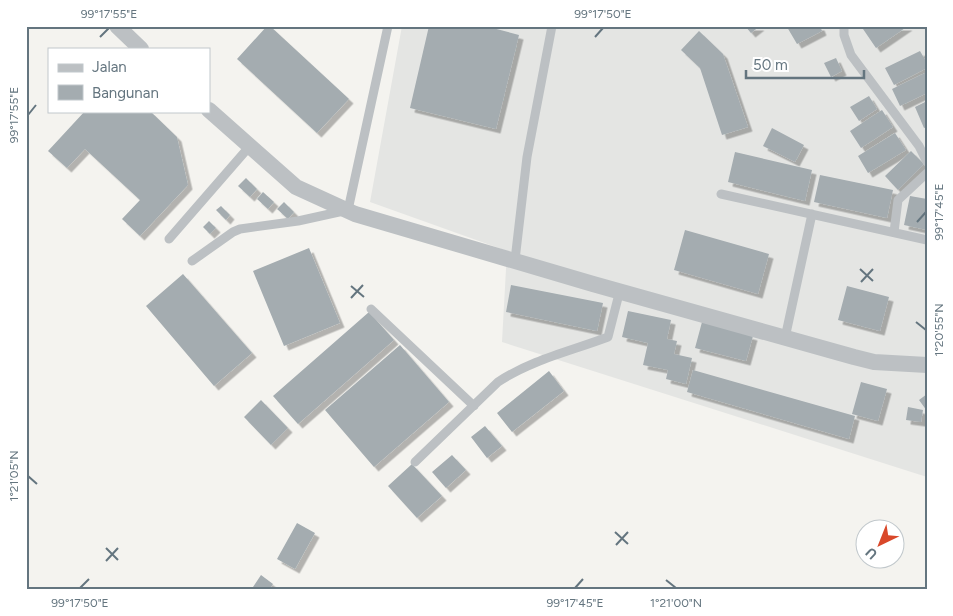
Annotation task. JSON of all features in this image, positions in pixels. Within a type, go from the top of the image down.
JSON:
[{"type":"street","points":[[116,26],[140,48]]},
{"type":"street","points":[[210,111],[296,187],[348,210],[515,260],[874,362],[927,365]]},
{"type":"lane","points":[[192,261],[240,229],[348,210],[388,26]]},
{"type":"lane","points":[[515,260],[527,157],[552,26]]},
{"type":"lane","points":[[844,26],[844,35],[851,54],[919,146],[927,162]]},
{"type":"lane","points":[[169,239],[249,146]]},
{"type":"lane","points":[[894,232],[898,200],[927,173]]},
{"type":"lane","points":[[721,194],[927,240]]},
{"type":"lane","points":[[785,338],[812,214]]},
{"type":"lane","points":[[415,462],[498,382],[556,354],[577,349],[608,337],[620,290]]},
{"type":"lane","points":[[372,310],[474,406]]},
{"type":"shaded area","points":[[402,26],[927,26],[927,477],[502,342],[507,251],[370,202]]},
{"type":"building","points":[[267,26],[270,26],[349,99],[317,133],[237,59]]},
{"type":"building","points":[[429,26],[485,26],[519,35],[496,129],[410,108]]},
{"type":"building","points":[[745,26],[760,26],[751,33]]},
{"type":"building","points":[[820,26],[822,31],[797,44],[787,27]]},
{"type":"building","points":[[868,26],[908,26],[876,48],[863,29]]},
{"type":"building","points":[[699,31],[723,54],[748,127],[722,135],[700,68],[681,50]]},
{"type":"building","points":[[920,51],[927,63],[927,68],[894,85],[885,68]]},
{"type":"building","points":[[836,58],[842,71],[831,77],[824,63]]},
{"type":"building","points":[[927,72],[927,93],[900,106],[892,89]]},
{"type":"building","points":[[869,96],[877,109],[859,121],[850,107]]},
{"type":"building","points":[[927,101],[927,127],[924,128],[915,107]]},
{"type":"building","points":[[882,110],[893,127],[861,148],[850,131]]},
{"type":"building","points":[[84,112],[151,112],[177,137],[188,185],[140,236],[122,219],[140,200],[85,149],[67,168],[48,151]]},
{"type":"building","points":[[772,128],[804,145],[795,162],[763,146]]},
{"type":"building","points":[[895,133],[906,150],[868,173],[858,156]]},
{"type":"building","points":[[911,151],[924,164],[898,190],[885,176]]},
{"type":"building","points":[[735,152],[812,170],[805,201],[728,182]]},
{"type":"building","points":[[820,175],[893,190],[887,218],[814,202]]},
{"type":"building","points":[[246,178],[257,189],[250,197],[238,186]]},
{"type":"building","points":[[263,192],[274,202],[268,209],[257,199]]},
{"type":"building","points":[[910,196],[927,199],[927,230],[904,225]]},
{"type":"building","points":[[284,202],[294,212],[288,219],[277,209]]},
{"type":"building","points":[[221,206],[230,215],[226,220],[216,210]]},
{"type":"building","points":[[209,221],[216,228],[210,234],[203,227]]},
{"type":"building","points":[[685,230],[769,254],[758,294],[674,270]]},
{"type":"building","points":[[309,248],[340,323],[284,346],[253,271]]},
{"type":"building","points":[[183,274],[252,353],[214,386],[146,306]]},
{"type":"building","points":[[511,285],[603,303],[597,331],[506,312]]},
{"type":"building","points":[[847,286],[889,297],[880,331],[838,320]]},
{"type":"building","points":[[628,311],[671,320],[667,339],[677,341],[674,354],[692,358],[686,384],[666,379],[668,370],[643,365],[648,343],[622,337]]},
{"type":"building","points":[[369,312],[394,340],[298,424],[273,396]]},
{"type":"building","points":[[702,322],[753,336],[746,361],[695,348]]},
{"type":"building","points":[[400,345],[449,402],[374,467],[325,410]]},
{"type":"building","points":[[693,370],[855,416],[849,439],[687,392]]},
{"type":"building","points":[[549,371],[564,391],[512,432],[497,413]]},
{"type":"building","points":[[861,382],[887,389],[878,421],[852,414]]},
{"type":"building","points":[[927,394],[927,411],[919,400]]},
{"type":"building","points":[[261,400],[288,428],[271,445],[244,417]]},
{"type":"building","points":[[908,407],[923,410],[921,422],[906,420]]},
{"type":"building","points":[[485,426],[502,446],[487,458],[471,437]]},
{"type":"building","points":[[452,455],[466,470],[446,488],[432,472]]},
{"type":"building","points":[[412,464],[442,496],[417,518],[388,486]]},
{"type":"building","points":[[297,523],[315,533],[295,569],[277,559]]},
{"type":"building","points":[[261,575],[273,584],[269,590],[251,590]]}]
